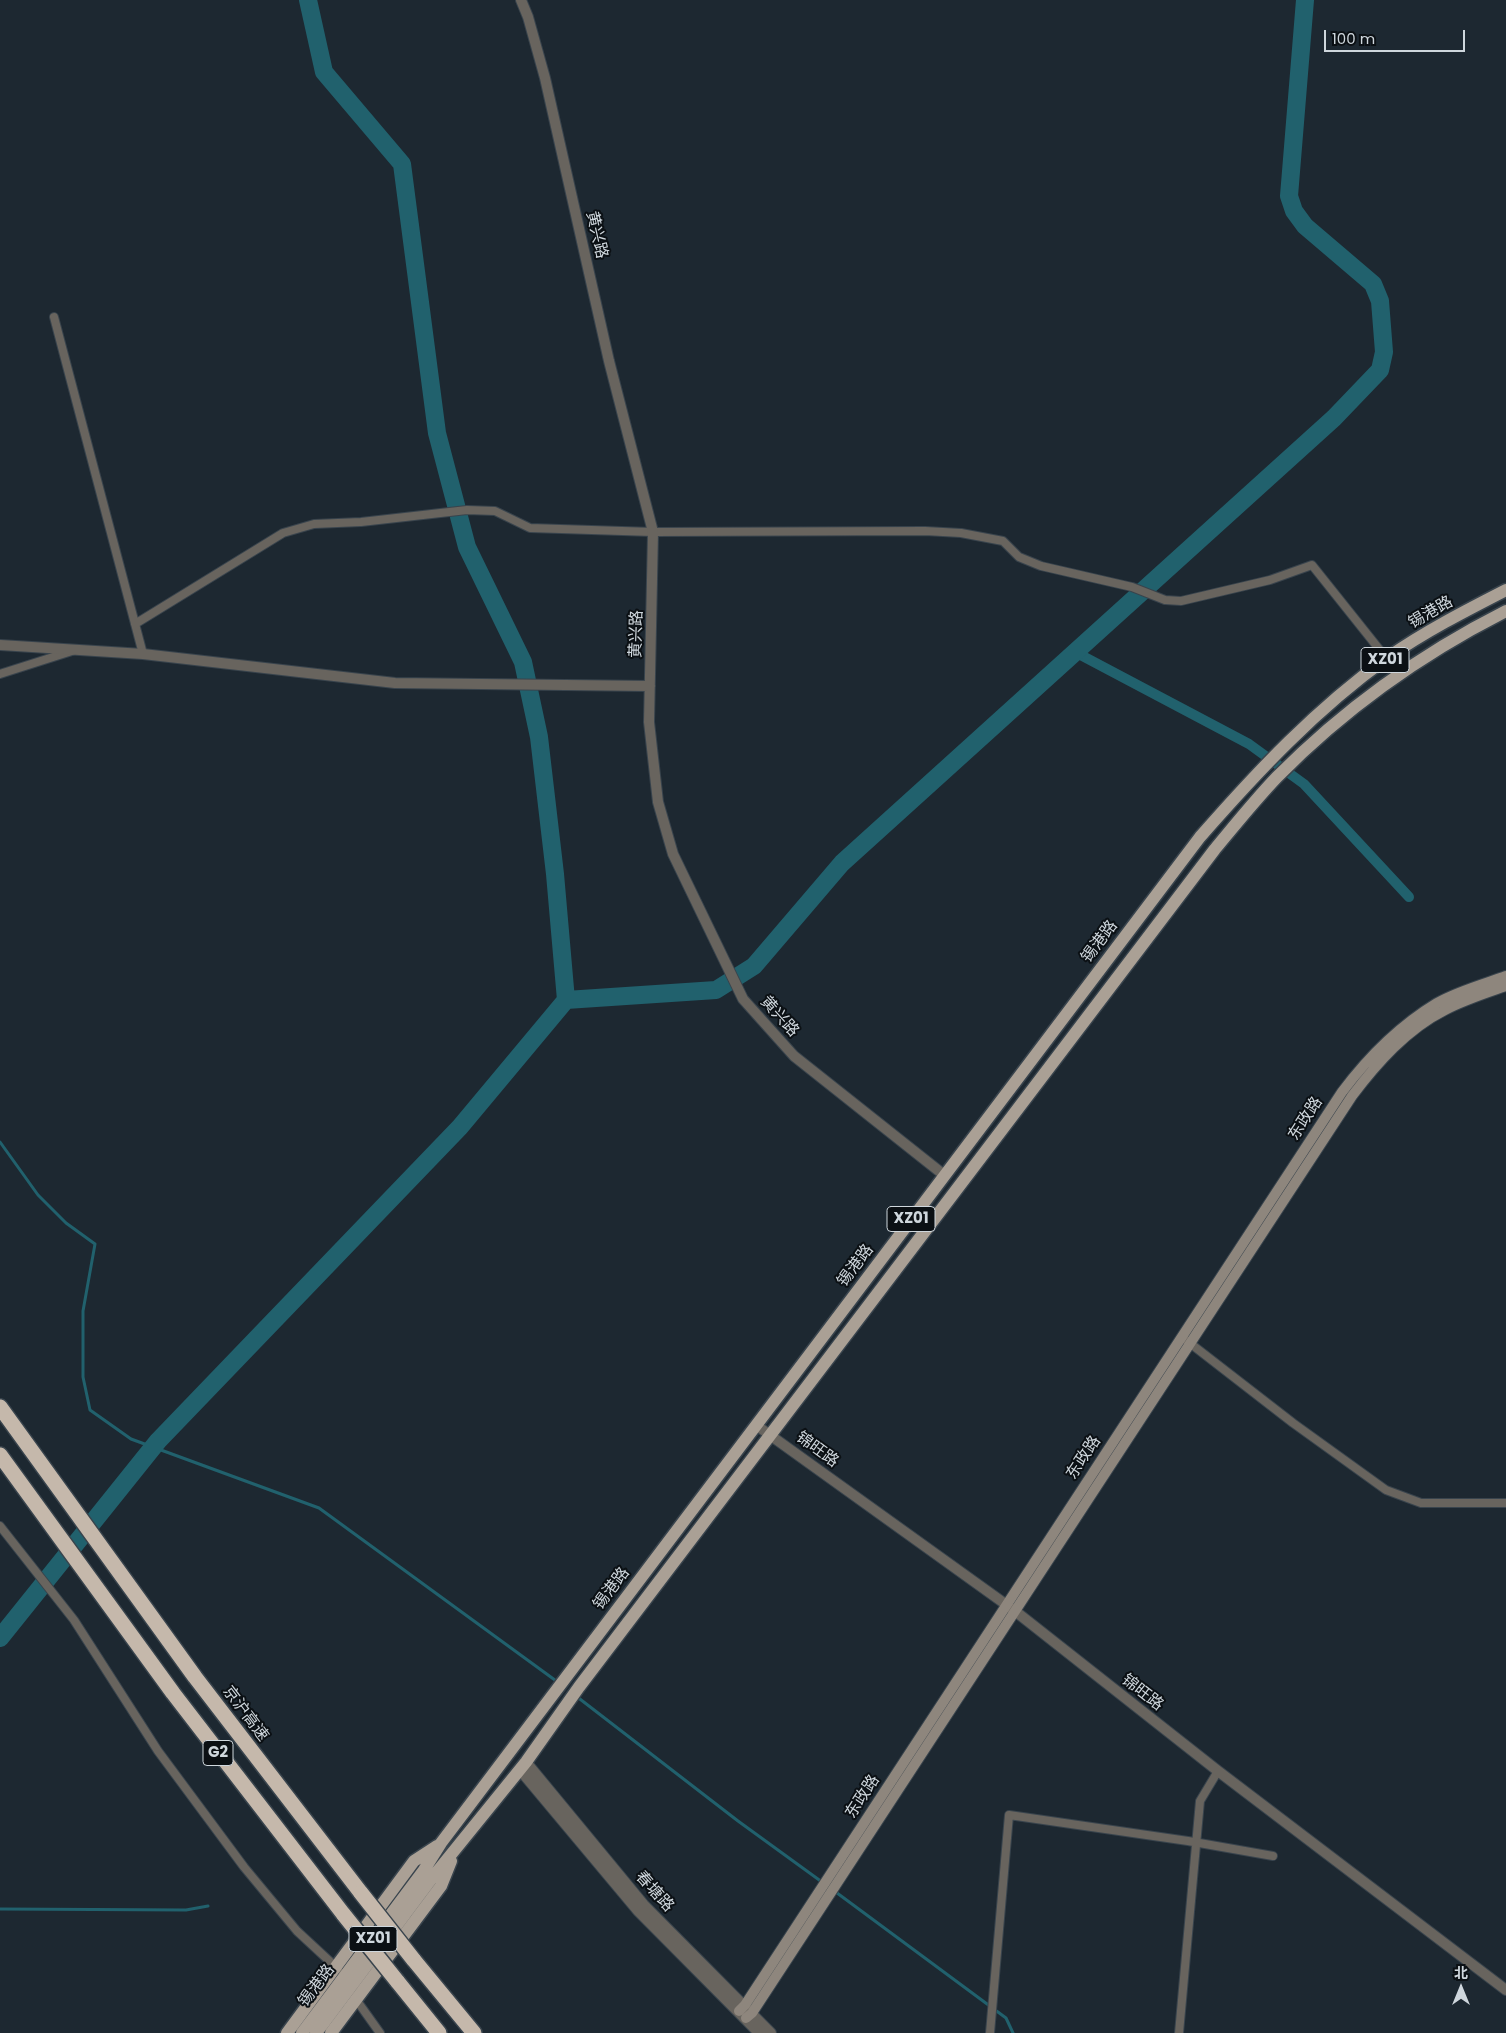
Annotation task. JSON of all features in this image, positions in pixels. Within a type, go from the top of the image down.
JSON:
[{"type":"highway","name":"京沪高速","points":[[0,1407],[114,1568],[200,1684],[361,1892],[474,2033]]},
{"type":"highway","name":"G2","points":[[0,1454],[96,1590],[257,1804],[439,2033]]},
{"type":"main road","name":"锡港路","points":[[316,2033],[344,1977],[414,1862],[441,1843],[1174,870],[1263,766],[1306,724],[1387,659],[1440,625],[1506,590]]},
{"type":"main road","name":"锡港路","points":[[302,2033],[344,1977],[454,1854],[523,1766],[579,1687],[1189,882],[1276,778],[1326,731],[1396,676],[1450,641],[1506,611]]},
{"type":"main road","name":"东政路","points":[[745,2012],[1186,1340],[1342,1092],[1364,1062],[1387,1039],[1439,1002],[1506,976]]},
{"type":"main road","name":"东政路","points":[[1186,1340],[1373,1067],[1395,1045],[1444,1010],[1506,986]]},
{"type":"main road","points":[[331,2033],[441,1886],[454,1854]]},
{"type":"main road","points":[[287,2033],[344,1977]]},
{"type":"street","name":"黄兴路","points":[[521,0],[528,17],[545,78],[609,361],[653,532],[649,722],[658,802],[673,854],[742,999],[794,1056],[944,1176]]},
{"type":"street","points":[[54,317],[142,654]]},
{"type":"street","points":[[135,624],[283,533],[314,524],[361,522],[468,510],[495,511],[530,528],[653,532],[925,531],[961,534],[1003,541],[1019,557],[1041,566],[1132,587],[1165,600],[1181,602],[1270,580],[1312,566],[1387,659]]},
{"type":"street","points":[[0,646],[142,654],[395,683],[650,686]]},
{"type":"street","points":[[0,674],[74,650]]},
{"type":"street","points":[[1186,1340],[1293,1423],[1386,1490],[1421,1503],[1506,1503]]},
{"type":"street","name":"锦旺路","points":[[756,1425],[1011,1608],[1218,1771],[1506,1990]]},
{"type":"street","points":[[0,1526],[74,1620],[158,1751],[244,1867],[296,1931],[344,1977],[356,2000],[380,2033]]},
{"type":"street","name":"春塘路","points":[[523,1766],[638,1911],[745,2012],[771,2033]]},
{"type":"street","points":[[1179,2033],[1200,1801],[1218,1771]]},
{"type":"street","points":[[990,2033],[1010,1815],[1196,1842],[1273,1856]]},
{"type":"street","name":"春塘路","points":[[745,2012],[759,2033]]},
{"type":"waterway","points":[[308,0],[324,72],[402,164],[437,433],[467,547],[523,662],[539,737],[555,874],[566,1000]]},
{"type":"waterway","points":[[0,1638],[158,1441],[460,1127],[566,1000],[716,990],[754,966],[842,863],[1334,418],[1380,370],[1384,352],[1380,301],[1373,284],[1305,226],[1294,211],[1289,196],[1305,0]]},
{"type":"waterway","points":[[1075,652],[1249,744],[1304,784],[1409,897]]},
{"type":"waterway","points":[[0,1142],[38,1195],[66,1223],[95,1244],[83,1311],[83,1377],[90,1410],[131,1439],[319,1508],[559,1683]]},
{"type":"waterway","points":[[576,1696],[738,1821],[822,1882]]},
{"type":"waterway","points":[[833,1890],[1006,2018],[1013,2033]]},
{"type":"waterway","points":[[0,1909],[186,1910],[208,1906]]}]
